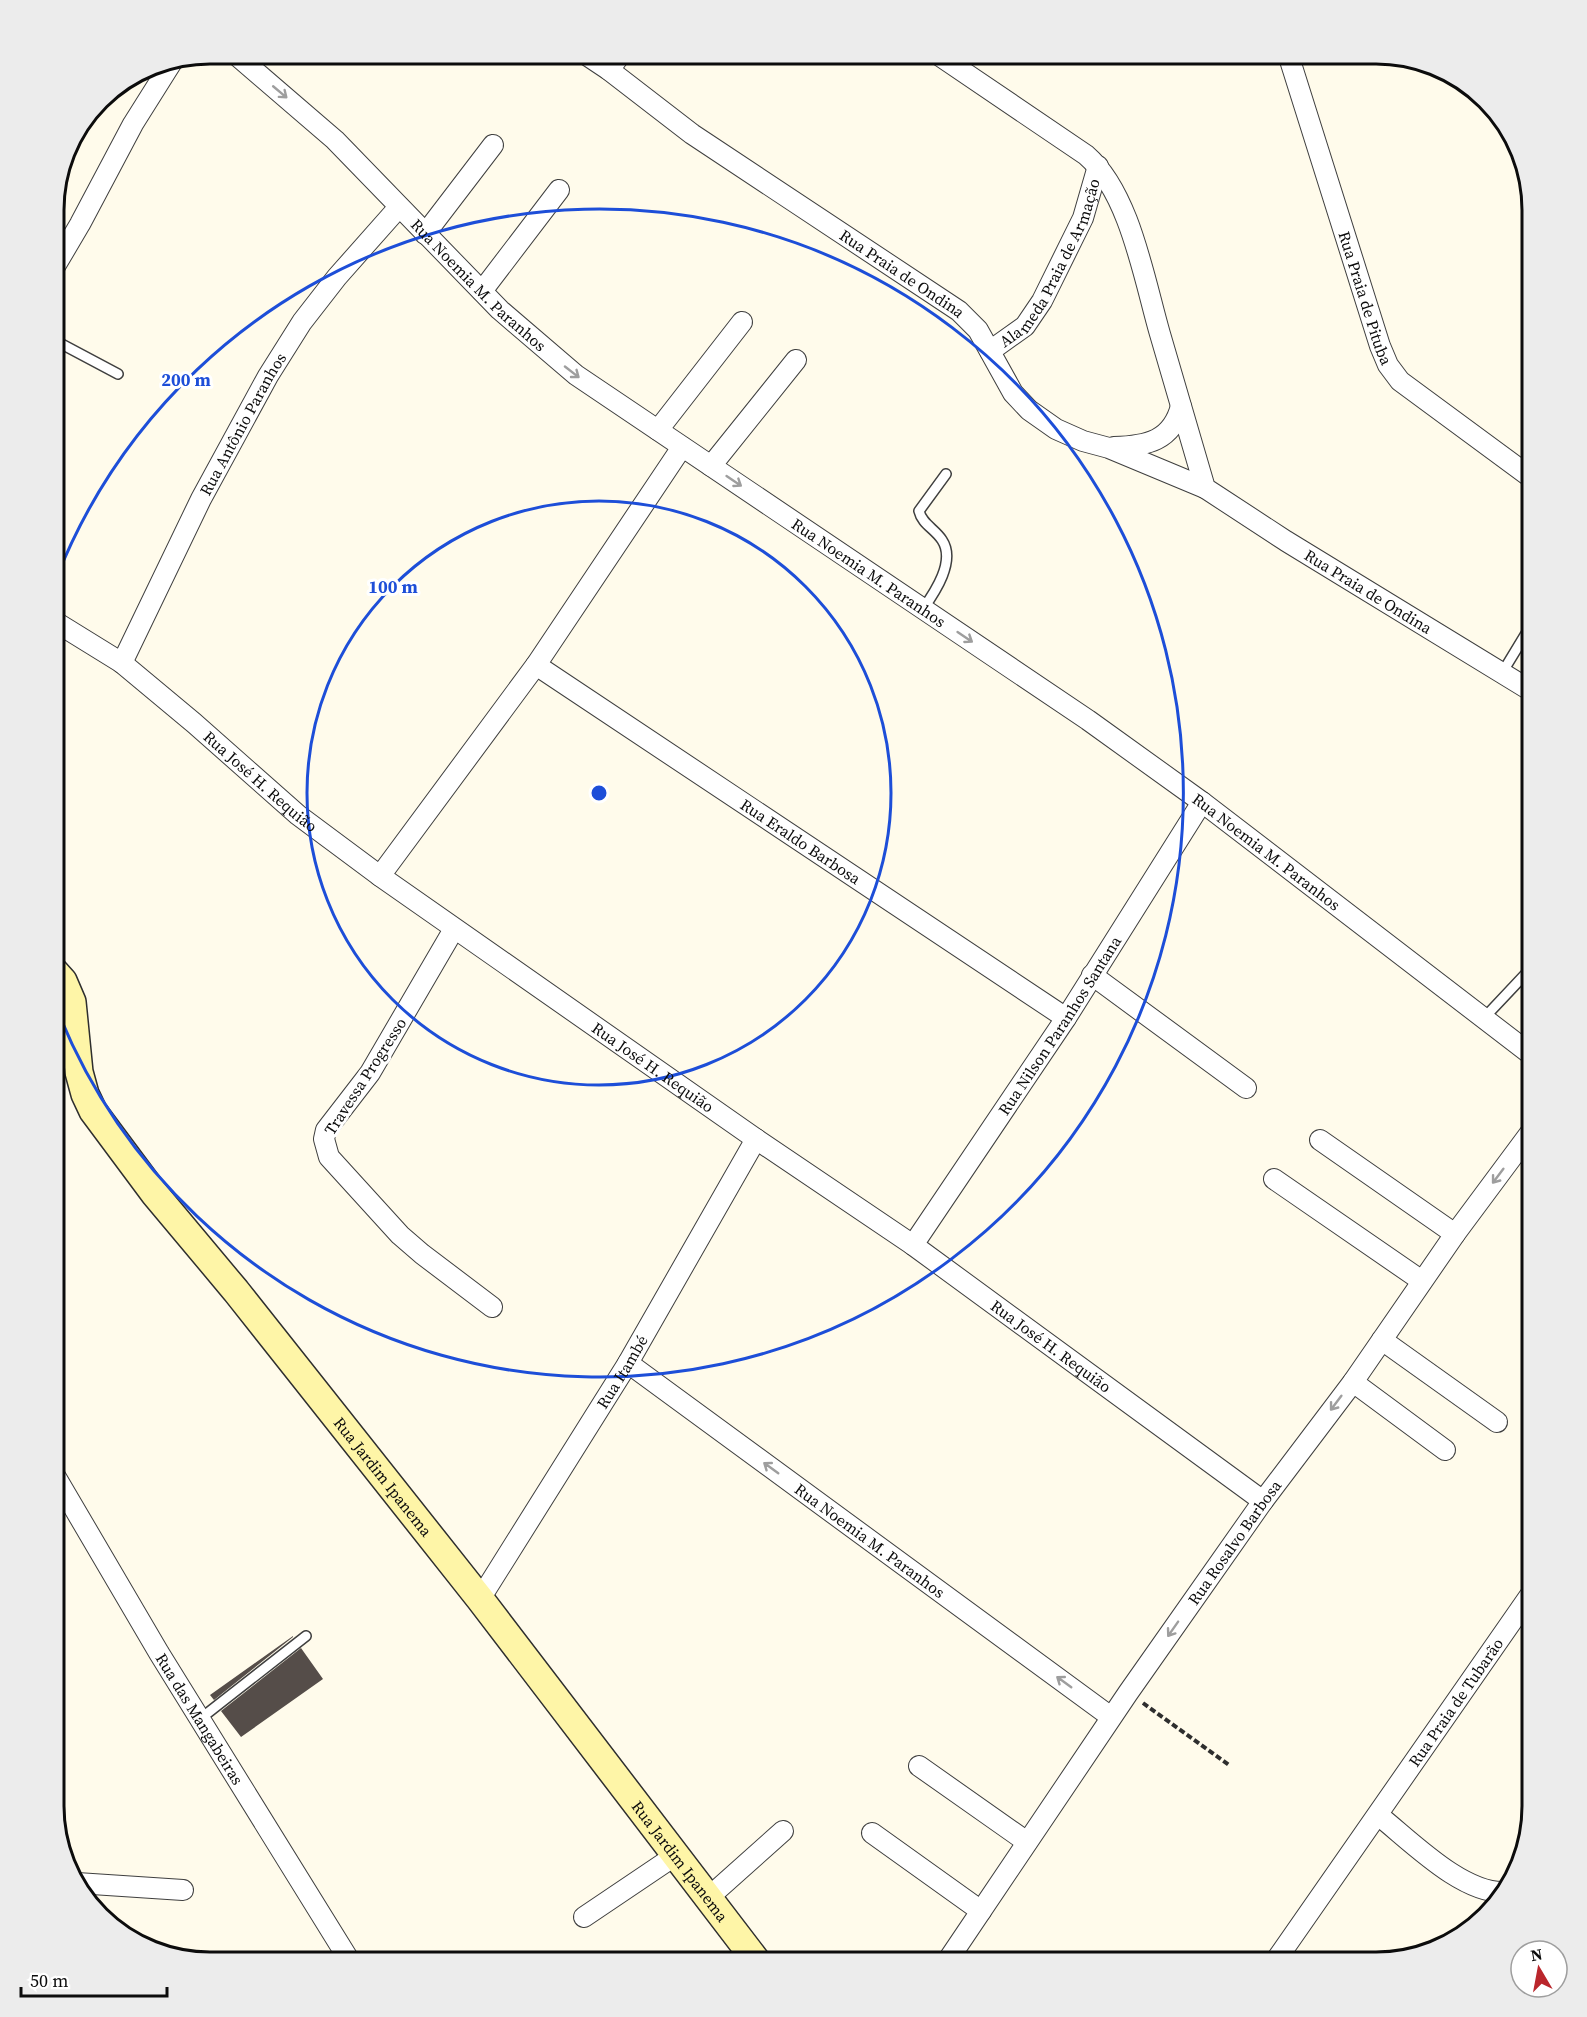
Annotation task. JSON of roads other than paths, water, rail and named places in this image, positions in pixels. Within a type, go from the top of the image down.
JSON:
[{"type":"street","name":"Rua Noemia M. Paranhos","points":[[247,64],[335,141],[482,291],[534,340],[576,375],[1088,720],[1202,802],[1522,1047]]},
{"type":"street","name":"Rua Praia de Ondina","points":[[618,64],[692,134],[959,311],[978,330],[1013,393],[1029,410],[1056,429],[1083,441],[1109,448],[1205,488],[1522,685]]},
{"type":"street","points":[[953,65],[1086,155],[1098,166],[1112,185],[1132,236],[1205,488]]},
{"type":"street","name":"Rua Praia de Pituba","points":[[1291,65],[1388,365],[1400,381],[1522,471]]},
{"type":"street","points":[[65,249],[133,124],[166,71]]},
{"type":"street","points":[[425,234],[493,146]]},
{"type":"street","name":"Alameda Praia de Armação","points":[[990,351],[1025,326],[1042,301],[1083,218],[1098,166]]},
{"type":"street","points":[[482,291],[559,190]]},
{"type":"street","name":"Rua Antônio Paranhos","points":[[122,663],[201,499],[268,376],[302,322],[337,277],[399,207]]},
{"type":"street","points":[[658,430],[742,322]]},
{"type":"street","points":[[711,466],[796,360]]},
{"type":"street","points":[[1109,448],[1140,446],[1156,440],[1169,432],[1177,421],[1181,406]]},
{"type":"street","points":[[380,876],[536,665],[682,447]]},
{"type":"street","name":"Rua José H. Requião","points":[[65,628],[122,663],[298,815],[380,876],[756,1139],[913,1245],[1263,1501]]},
{"type":"street","name":"Rua Eraldo Barbosa","points":[[536,665],[1066,1018]]},
{"type":"street","name":"Rua Nilson Paranhos Santana","points":[[913,1245],[1066,1018],[1202,802]]},
{"type":"street","name":"Travessa Progresso","points":[[454,929],[370,1073],[326,1130],[324,1139],[329,1157],[400,1235],[492,1307]]},
{"type":"street","points":[[1092,975],[1246,1088]]},
{"type":"street","name":"Rua Jardim Ipanema","points":[[65,985],[72,1002],[79,1072],[93,1111],[154,1193],[236,1291],[480,1599],[750,1952]]},
{"type":"street","name":"Rua Itambé","points":[[480,1599],[628,1363],[756,1139]]},
{"type":"street","points":[[1320,1140],[1455,1234]]},
{"type":"street","name":"Rua Rosalvo Barbosa","points":[[953,1952],[1111,1717],[1263,1501],[1353,1382],[1455,1234],[1522,1144]]},
{"type":"street","points":[[1274,1179],[1422,1281]]},
{"type":"street","points":[[1382,1340],[1497,1422]]},
{"type":"street","name":"Rua Noemia M. Paranhos","points":[[628,1363],[1111,1717]]},
{"type":"street","points":[[1353,1382],[1445,1450]]},
{"type":"street","name":"Rua das Mangabeiras","points":[[64,1491],[200,1719],[345,1952]]},
{"type":"street","name":"Rua Praia de Tubarão","points":[[1282,1952],[1522,1607]]},
{"type":"street","points":[[919,1766],[1028,1842]]},
{"type":"street","points":[[1378,1815],[1451,1874],[1472,1886],[1495,1892]]},
{"type":"street","points":[[708,1898],[783,1831]]},
{"type":"street","points":[[872,1833],[981,1911]]},
{"type":"street","points":[[584,1917],[676,1855]]},
{"type":"street","points":[[87,1884],[183,1890]]},
{"type":"lane","points":[[65,346],[118,374]]},
{"type":"lane","points":[[923,609],[938,589],[945,565],[945,552],[944,542],[921,519],[919,511],[946,474]]},
{"type":"lane","points":[[1502,673],[1522,640]]},
{"type":"lane","points":[[1484,1018],[1522,978]]},
{"type":"lane","points":[[200,1719],[306,1636]]}]
